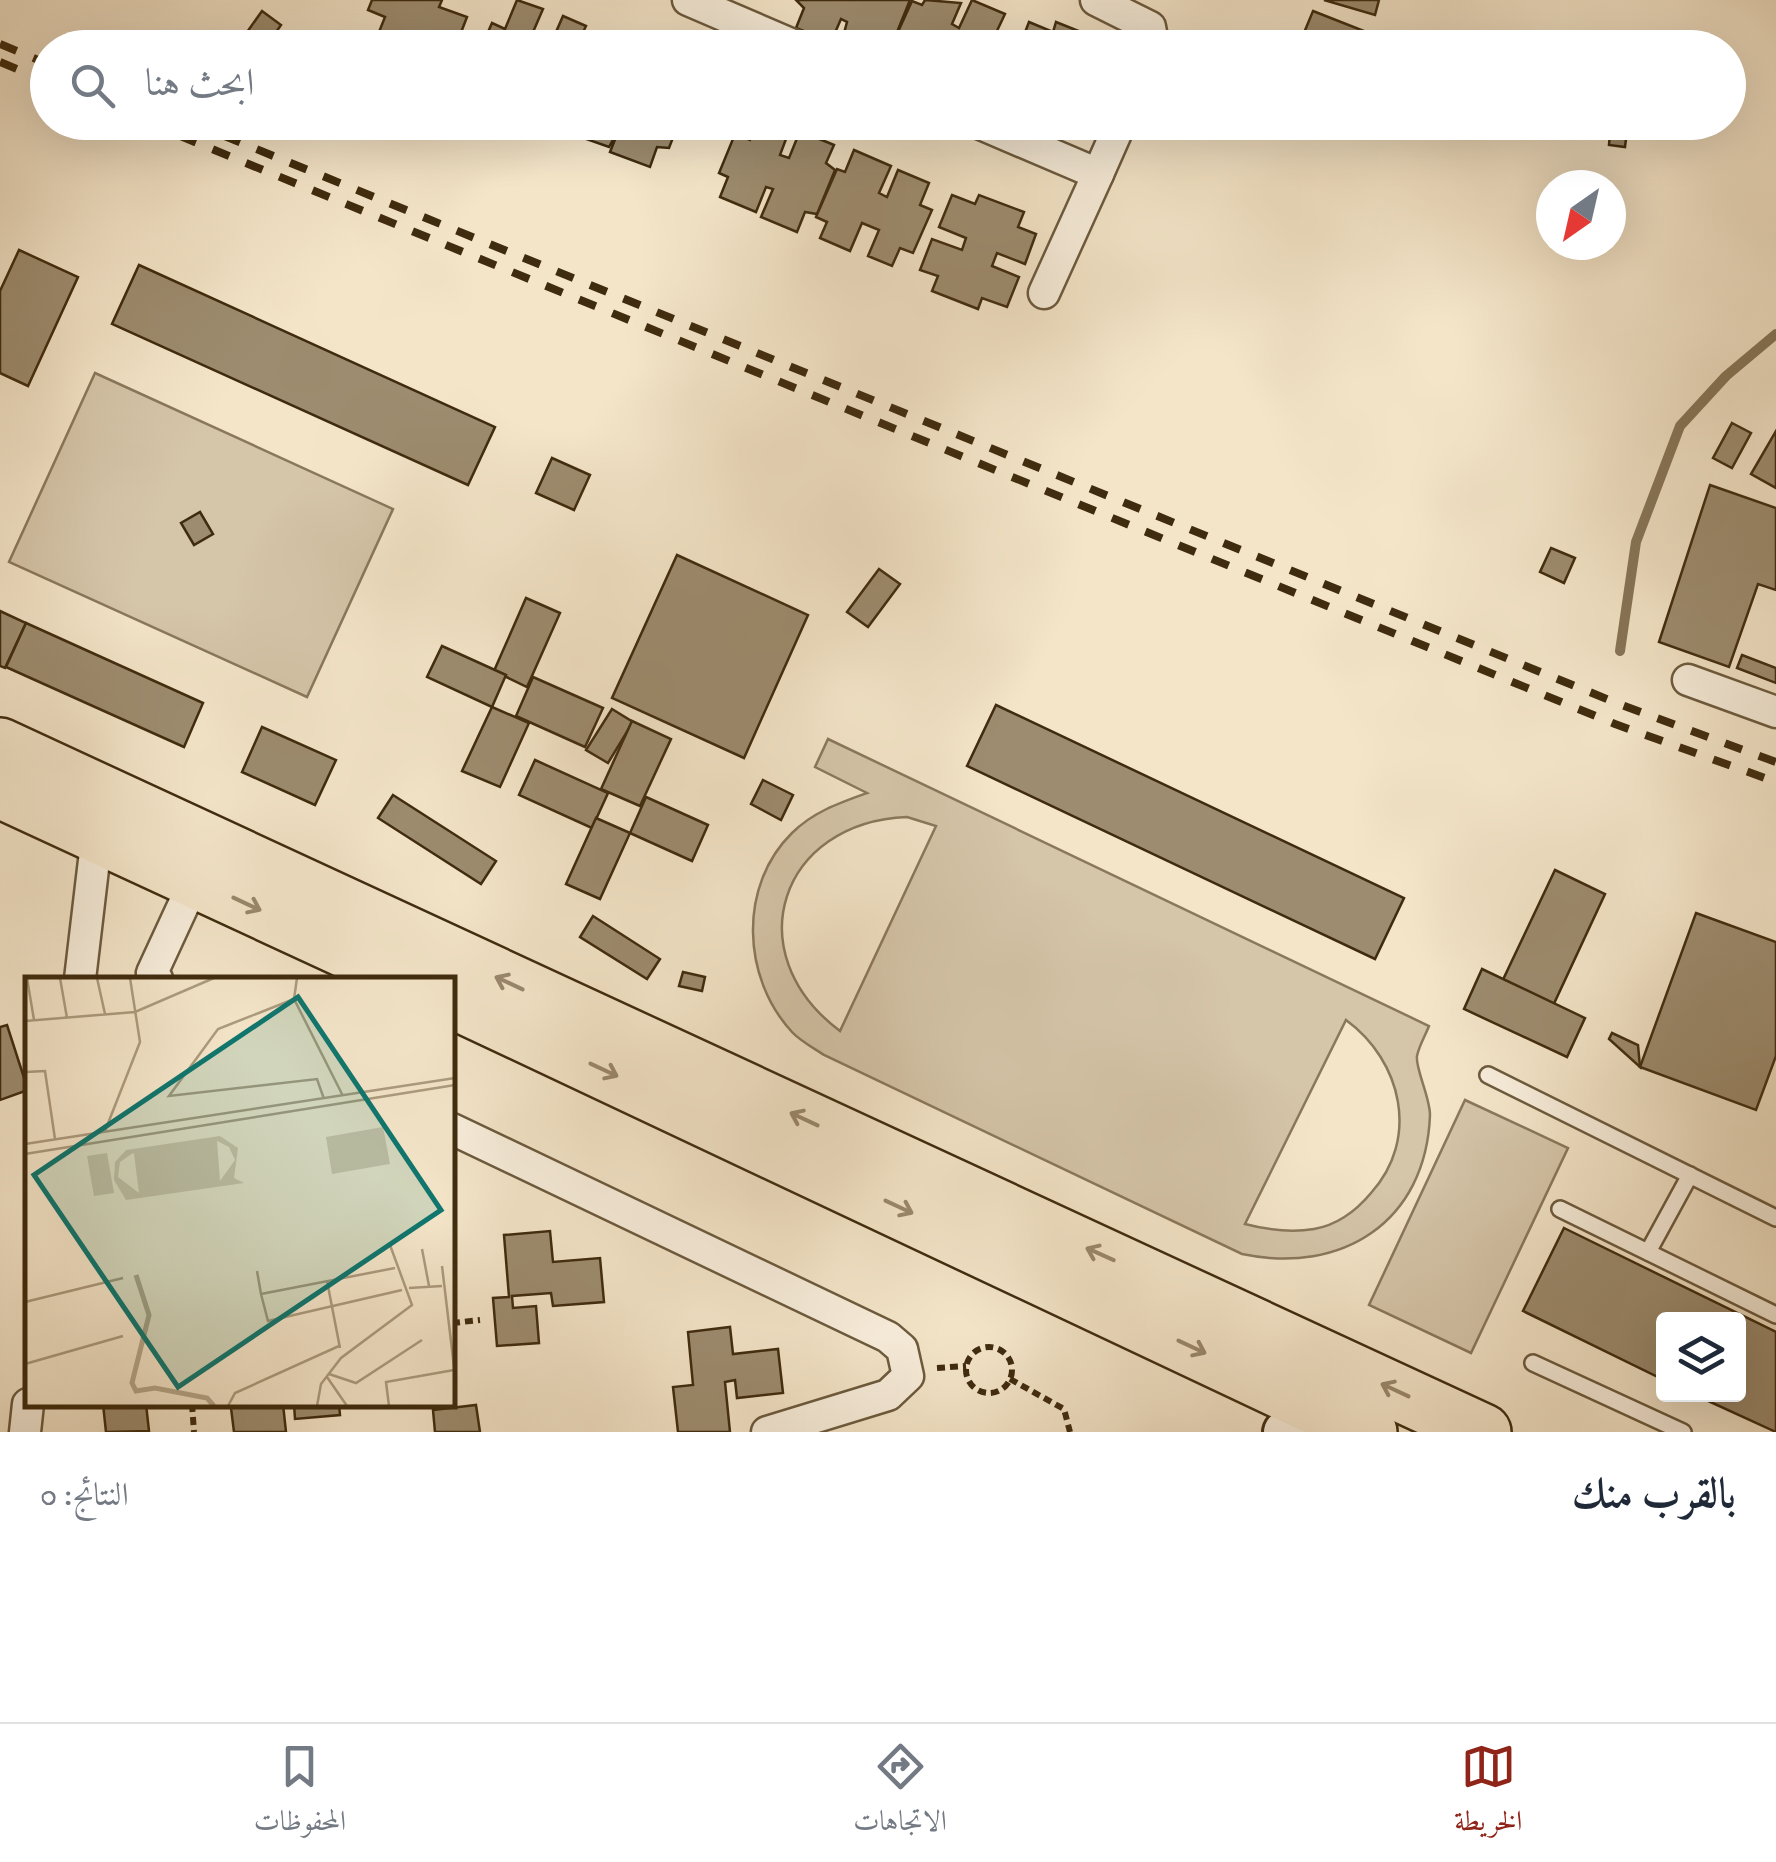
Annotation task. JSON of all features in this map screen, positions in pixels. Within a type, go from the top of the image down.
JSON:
[{"type":"highway","points":[[0,746],[1316,1402],[1369,1432]]},
{"type":"highway","points":[[0,790],[403,977]]},
{"type":"highway","points":[[455,1001],[1316,1402],[1483,1432]]},
{"type":"street","points":[[688,0],[758,14],[778,30]]},
{"type":"street","points":[[1096,0],[1150,30]]},
{"type":"street","points":[[1018,140],[1098,174]]},
{"type":"street","points":[[1044,294],[1112,140]]},
{"type":"street","points":[[1688,680],[1776,712]]},
{"type":"street","points":[[80,977],[97,835]]},
{"type":"street","points":[[155,977],[152,972],[195,880]]},
{"type":"street","points":[[455,1130],[888,1337],[902,1349],[908,1376],[888,1396],[767,1432]]},
{"type":"street","points":[[25,1432],[28,1407]]},
{"type":"lane","points":[[1488,1074],[1776,1218]]},
{"type":"lane","points":[[1648,1252],[1690,1175]]},
{"type":"lane","points":[[1560,1209],[1776,1316]]},
{"type":"lane","points":[[1533,1363],[1683,1432]]},
{"type":"path","points":[[455,1323],[480,1320]]},
{"type":"path","points":[[986,1348],[1001,1351],[1010,1363],[1010,1379],[993,1394],[978,1391],[966,1374],[968,1360],[986,1348]]},
{"type":"path","points":[[1010,1379],[1064,1409],[1070,1432]]},
{"type":"path","points":[[192,1407],[194,1432]]},
{"type":"shaded area","points":[[95,373],[393,509],[307,697],[9,562]]},
{"type":"shaded area","points":[[828,739],[1429,1026],[1417,1056],[1430,1115],[1425,1153],[1413,1185],[1395,1212],[1372,1232],[1344,1247],[1313,1256],[1242,1254],[824,1055],[799,1038],[775,1010],[756,959],[755,905],[762,879],[774,855],[800,826],[827,809],[867,793],[815,767]],"holes":[[[907,817],[936,826],[840,1031],[808,1000],[789,965],[782,930],[787,897],[803,866],[828,842],[863,824]],[[1346,1020],[1380,1057],[1398,1102],[1396,1149],[1386,1172],[1359,1206],[1330,1224],[1288,1231],[1245,1224]]]},
{"type":"shaded area","points":[[1465,1100],[1568,1148],[1471,1353],[1369,1305]]},
{"type":"building","points":[[372,0],[442,0],[439,7],[467,17],[462,30],[380,30],[385,17],[368,10]]},
{"type":"building","points":[[517,0],[543,9],[534,30],[489,30],[492,23],[505,29]]},
{"type":"building","points":[[796,0],[910,0],[898,30],[845,30],[847,22],[841,19],[836,30],[801,30],[796,28],[804,8]]},
{"type":"building","points":[[925,0],[961,3],[952,24],[959,28],[972,0],[1005,14],[997,30],[899,30],[912,1],[922,5]]},
{"type":"building","points":[[1324,0],[1379,0],[1375,15]]},
{"type":"building","points":[[262,11],[281,25],[278,30],[249,30]]},
{"type":"building","points":[[1313,11],[1361,30],[1305,30]]},
{"type":"building","points":[[563,16],[586,26],[584,30],[557,30]]},
{"type":"building","points":[[1029,22],[1048,30],[1026,30]]},
{"type":"building","points":[[1056,22],[1076,30],[1054,30]]},
{"type":"building","points":[[589,140],[613,140],[609,147]]},
{"type":"building","points":[[615,140],[672,140],[669,148],[657,147],[650,167],[610,152]]},
{"type":"building","points":[[733,140],[786,140],[780,155],[789,158],[796,140],[822,140],[834,145],[826,163],[835,170],[817,214],[805,212],[797,232],[761,217],[773,189],[766,187],[756,212],[720,197],[728,177],[719,173]]},
{"type":"building","points":[[1609,140],[1626,140],[1625,147],[1609,145]]},
{"type":"building","points":[[854,150],[891,166],[879,193],[887,197],[898,170],[929,183],[920,205],[932,210],[913,253],[900,248],[892,266],[868,256],[879,230],[862,223],[850,251],[820,238],[827,222],[816,217],[837,169],[845,172]]},
{"type":"building","points":[[952,195],[975,204],[979,195],[1024,212],[1018,227],[1036,234],[1025,264],[997,253],[992,266],[1019,277],[1007,307],[982,298],[978,309],[932,291],[938,276],[920,270],[932,239],[962,250],[966,238],[939,227]]},
{"type":"building","points":[[19,250],[78,277],[28,386],[0,373],[0,291]]},
{"type":"building","points":[[139,265],[495,427],[468,485],[112,324]]},
{"type":"building","points":[[1732,423],[1751,433],[1732,468],[1713,458]]},
{"type":"building","points":[[1776,431],[1776,488],[1751,474]]},
{"type":"building","points":[[552,458],[590,475],[574,510],[536,493]]},
{"type":"building","points":[[1710,485],[1776,508],[1776,590],[1758,584],[1729,667],[1659,642]]},
{"type":"building","points":[[200,512],[213,534],[194,545],[181,523]]},
{"type":"building","points":[[1551,548],[1575,558],[1564,583],[1540,572]]},
{"type":"building","points":[[677,555],[808,615],[744,758],[612,698]]},
{"type":"building","points":[[879,569],[900,584],[868,627],[847,612]]},
{"type":"building","points":[[526,598],[560,613],[527,687],[494,671]]},
{"type":"building","points":[[0,611],[26,623],[5,668],[0,666]]},
{"type":"building","points":[[26,623],[203,703],[184,747],[6,667]]},
{"type":"building","points":[[442,646],[506,675],[492,707],[427,677]]},
{"type":"building","points":[[1742,655],[1776,668],[1776,683],[1737,668]]},
{"type":"building","points":[[533,677],[603,708],[585,747],[516,716]]},
{"type":"building","points":[[996,705],[1404,898],[1375,959],[967,766]]},
{"type":"building","points":[[492,707],[529,723],[500,787],[462,771]]},
{"type":"building","points":[[612,709],[633,722],[608,763],[586,750]]},
{"type":"building","points":[[632,721],[671,739],[640,806],[601,789]]},
{"type":"building","points":[[262,727],[336,760],[315,805],[242,772]]},
{"type":"building","points":[[535,760],[608,793],[592,828],[519,795]]},
{"type":"building","points":[[763,780],[793,795],[781,820],[751,804]]},
{"type":"building","points":[[393,795],[496,861],[481,884],[378,818]]},
{"type":"building","points":[[646,797],[708,825],[692,861],[630,833]]},
{"type":"building","points":[[596,818],[630,833],[600,899],[566,884]]},
{"type":"building","points":[[1555,870],[1605,894],[1551,1010],[1500,986]]},
{"type":"building","points":[[1696,913],[1776,942],[1776,1056],[1756,1110],[1640,1067]]},
{"type":"building","points":[[593,916],[660,959],[647,979],[580,937]]},
{"type":"building","points":[[1482,969],[1585,1018],[1567,1057],[1464,1009]]},
{"type":"building","points":[[683,972],[705,977],[702,991],[679,986]]},
{"type":"building","points":[[7,1025],[25,1091],[0,1100],[0,1027]]},
{"type":"building","points":[[1612,1033],[1638,1045],[1640,1067],[1609,1039]]},
{"type":"building","points":[[1564,1228],[1735,1312],[1656,1312],[1656,1376],[1523,1311]]},
{"type":"building","points":[[550,1231],[553,1262],[600,1258],[604,1302],[553,1306],[551,1293],[512,1296],[513,1308],[536,1306],[539,1343],[497,1346],[493,1298],[509,1297],[504,1235]]},
{"type":"building","points":[[1746,1317],[1776,1332],[1776,1432],[1710,1402],[1746,1402]]},
{"type":"building","points":[[730,1327],[733,1354],[778,1349],[783,1393],[737,1398],[735,1380],[725,1382],[730,1432],[678,1432],[673,1387],[693,1385],[688,1332]]},
{"type":"building","points":[[476,1405],[480,1432],[435,1432],[433,1410]]},
{"type":"building","points":[[103,1407],[146,1407],[149,1431],[106,1432]]},
{"type":"building","points":[[283,1407],[286,1432],[234,1432],[231,1408]]},
{"type":"building","points":[[294,1407],[339,1407],[340,1415],[295,1419]]},
{"type":"waterway","points":[[1620,651],[1636,542],[1680,426],[1726,376],[1776,334]]},
{"type":"railway","points":[[0,44],[30,56]]},
{"type":"railway","points":[[0,62],[30,74]]},
{"type":"railway","points":[[190,140],[1615,724],[1776,782]]},
{"type":"railway","points":[[234,140],[1619,704],[1776,762]]}]
